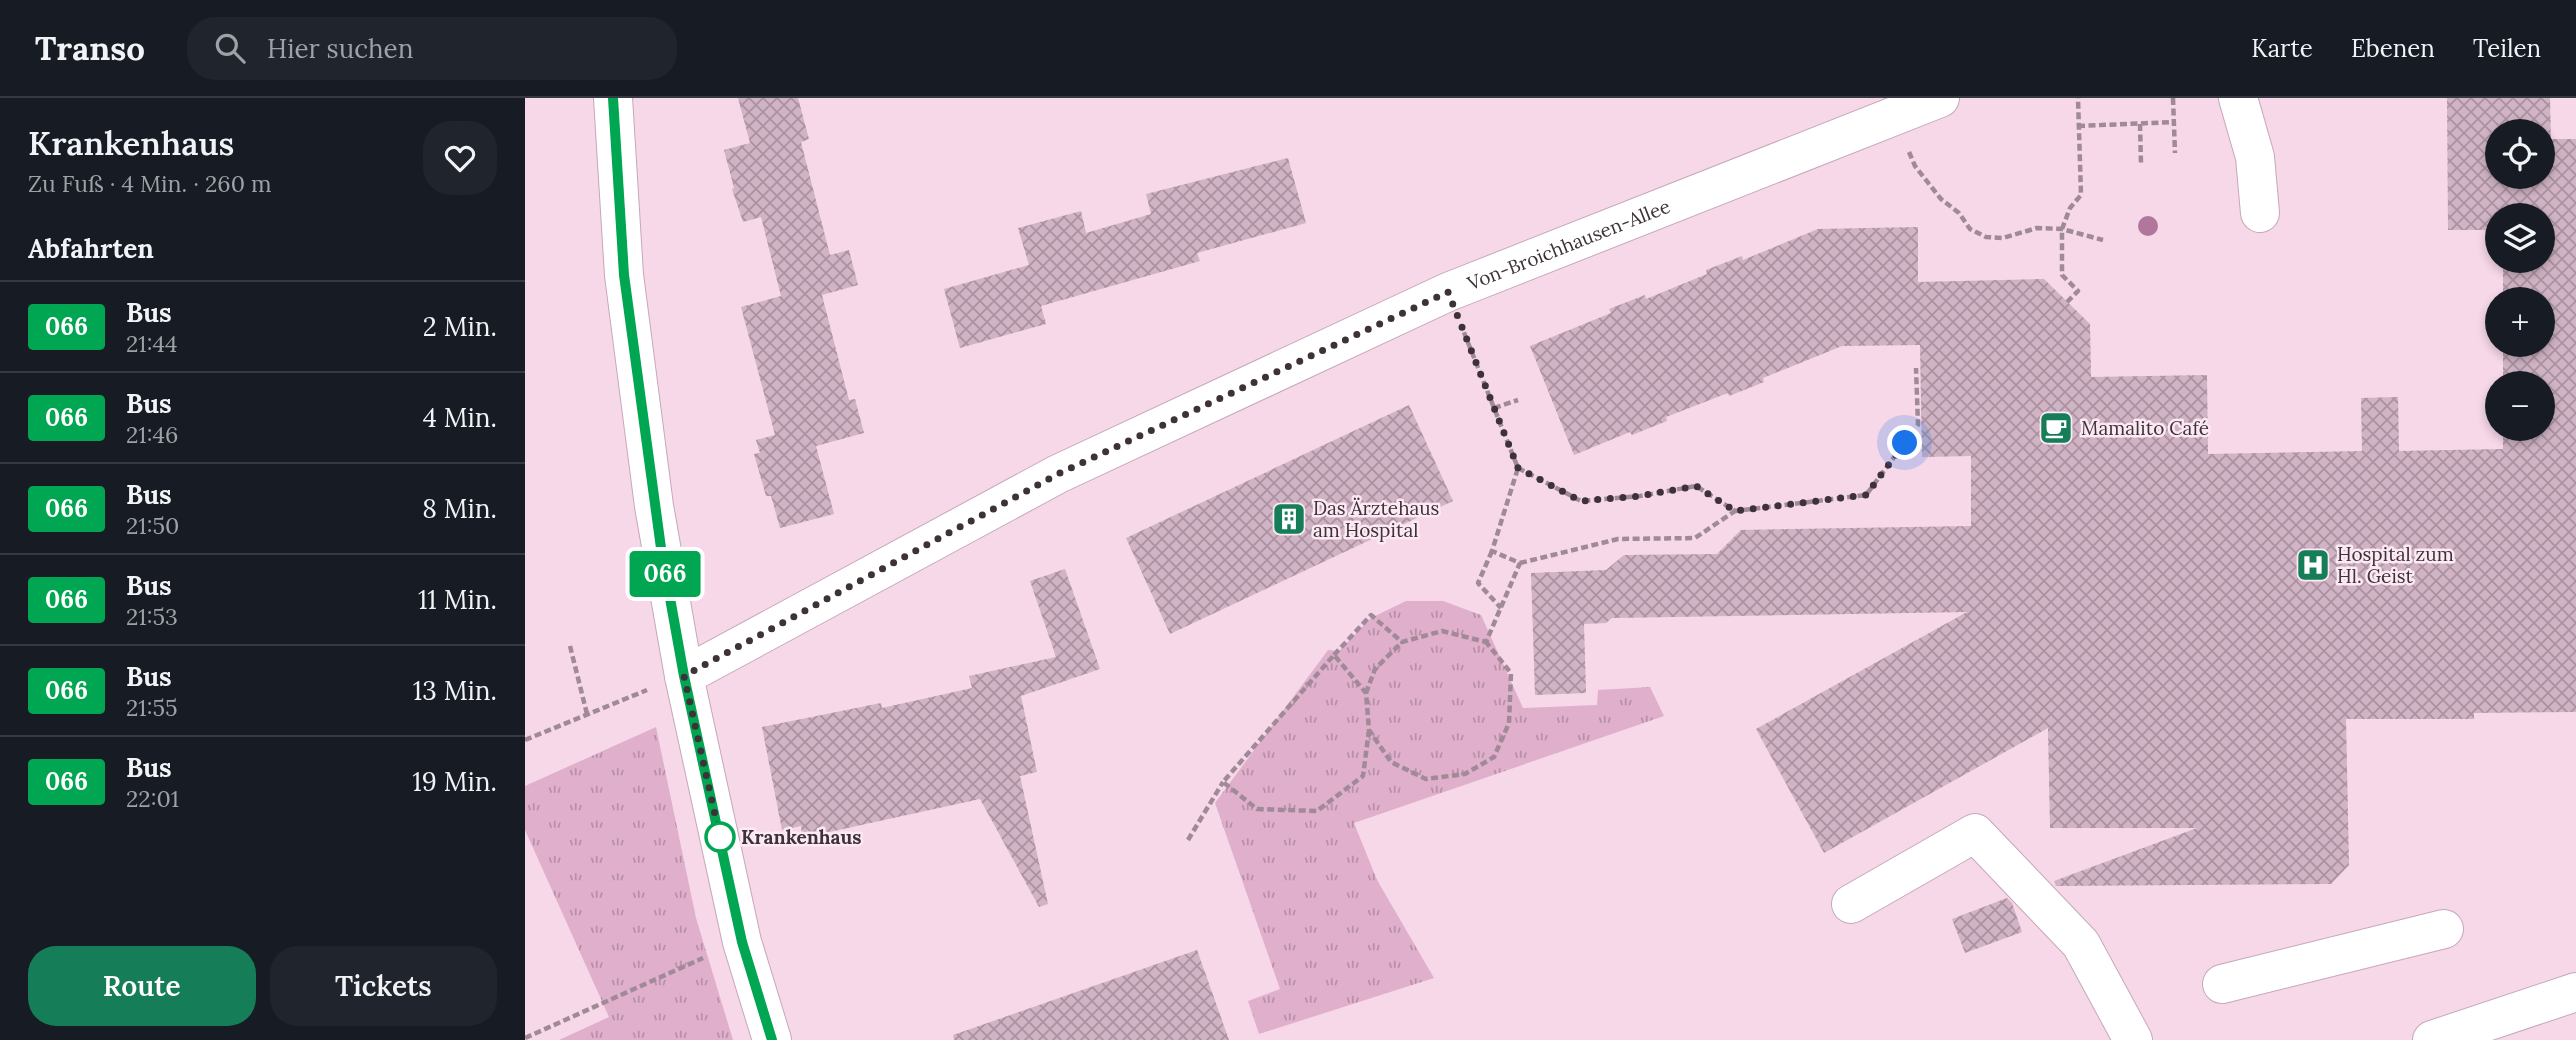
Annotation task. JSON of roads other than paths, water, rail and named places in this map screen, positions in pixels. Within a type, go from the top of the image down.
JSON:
[{"type":"street","points":[[613,98],[624,275],[654,506],[671,681],[742,942],[772,1040]]},
{"type":"street","name":"Von-Broichhausen-Allee","points":[[671,681],[1058,474],[1448,292],[1940,98]]},
{"type":"street","points":[[2238,98],[2255,157],[2260,213]]},
{"type":"street","points":[[1851,904],[1975,833],[2081,944],[2133,1040]]},
{"type":"street","points":[[2222,984],[2444,929]]},
{"type":"street","points":[[2432,1040],[2576,992]]},
{"type":"place","name":"Mamalito Café","points":[[2056,428]]},
{"type":"place","name":"Das Ärztehaus am Hospital","points":[[1289,519]]},
{"type":"place","name":"Hospital zum Hl. Geist","points":[[2313,565]]},
{"type":"place","name":"Krankenhaus","points":[[720,837]]}]
